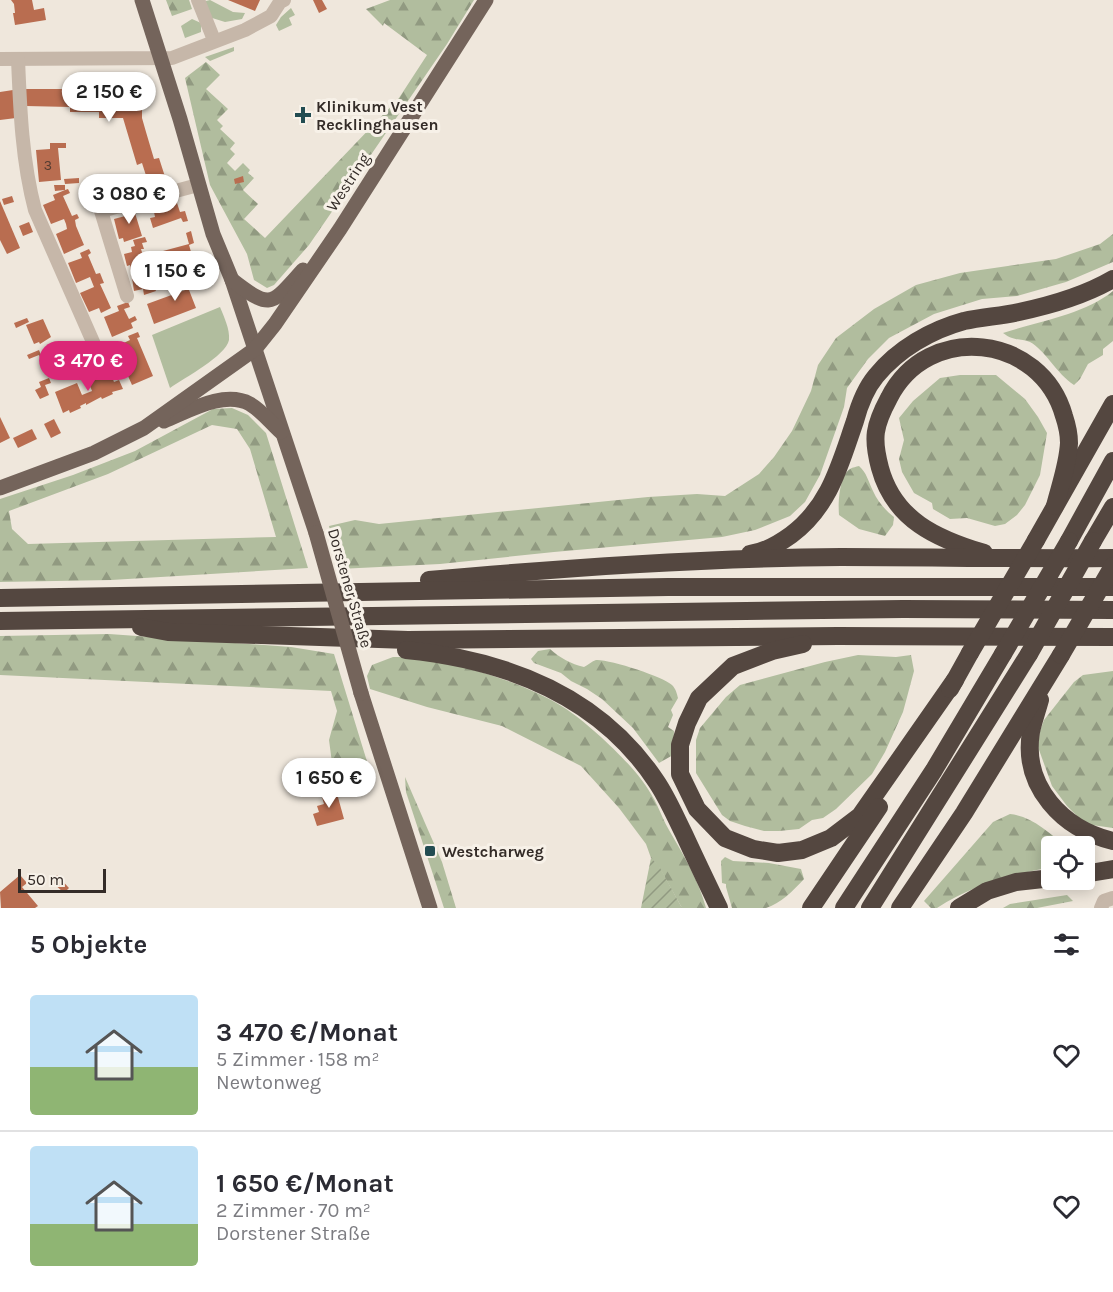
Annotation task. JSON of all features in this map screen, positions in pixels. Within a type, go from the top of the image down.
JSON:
[{"type":"highway","points":[[696,561],[754,554],[781,542],[799,529],[829,494],[859,407],[873,378],[890,360],[910,345],[964,321],[1019,312],[1065,301],[1113,279]]},
{"type":"highway","points":[[1006,559],[963,547],[924,529],[908,516],[883,482],[875,451],[874,433],[894,388],[911,368],[933,355],[954,347],[980,346],[1007,353],[1048,383],[1060,402],[1069,443],[1055,506]]},
{"type":"highway","points":[[811,908],[902,771],[1113,404]]},
{"type":"highway","points":[[844,908],[934,770],[1069,541],[1113,461]]},
{"type":"highway","points":[[870,908],[1029,654],[1113,507]]},
{"type":"highway","points":[[350,591],[418,581],[510,573],[696,561],[840,557],[1113,558]]},
{"type":"highway","points":[[900,908],[964,813],[1044,684],[1113,566]]},
{"type":"highway","points":[[0,598],[350,591],[837,586],[1113,586]]},
{"type":"highway","points":[[0,621],[903,609],[1113,610]]},
{"type":"highway","points":[[92,620],[168,632],[408,640],[838,636],[1113,637]]},
{"type":"highway","points":[[292,636],[318,643],[455,657],[511,673],[568,696],[595,714],[640,758],[658,783],[719,908]]},
{"type":"highway","points":[[838,636],[772,651],[733,666],[699,698],[687,723],[681,745],[680,774],[697,809],[725,838],[753,849],[778,853],[802,850],[831,838],[860,816],[955,680]]},
{"type":"highway","points":[[1088,637],[1113,642]]},
{"type":"highway","points":[[1044,684],[1031,733],[1031,760],[1037,784],[1056,809],[1074,826],[1095,837],[1113,841]]},
{"type":"highway","points":[[1095,872],[1113,869]]},
{"type":"highway","points":[[959,908],[987,891],[1016,882],[1041,879]]},
{"type":"main road","name":"Dorstener Straße","points":[[141,0],[161,58],[213,234],[232,279],[316,533],[361,693],[430,908]]},
{"type":"main road","name":"Westring","points":[[144,429],[255,349],[276,324],[340,229],[486,0]]},
{"type":"main road","name":"Dorstener Straße","points":[[232,279],[255,298],[266,300],[278,297],[340,229]]},
{"type":"main road","points":[[0,488],[94,453],[144,429],[207,404],[226,400],[247,403],[257,409],[284,434]]},
{"type":"street","points":[[198,0],[214,40]]},
{"type":"street","points":[[0,59],[172,58],[245,30],[271,16],[280,2],[284,0]]},
{"type":"street","points":[[18,59],[20,106],[29,186],[33,202],[97,351]]},
{"type":"street","points":[[127,296],[101,211],[198,185]]},
{"type":"street","points":[[1101,908],[1104,901],[1113,898]]},
{"type":"green space","points":[[166,0],[189,0],[192,9],[172,16]]},
{"type":"green space","points":[[210,0],[233,12],[245,13],[242,19],[225,22],[209,17],[204,5]]},
{"type":"green space","points":[[390,0],[474,0],[447,44],[309,245],[274,285],[267,288],[254,280],[247,254],[210,185],[185,78],[206,62],[220,75],[206,89],[228,109],[217,120],[223,126],[220,129],[235,143],[230,149],[235,154],[227,163],[235,171],[243,163],[250,170],[248,173],[254,178],[243,190],[258,204],[244,219],[265,238],[399,98],[427,55],[384,23],[383,26],[366,9]]},
{"type":"green space","points":[[291,8],[295,15],[289,18],[292,25],[279,31],[276,25]]},
{"type":"green space","points":[[192,19],[201,23],[201,32],[185,38],[181,26]]},
{"type":"green space","points":[[234,47],[234,51],[210,61],[205,57]]},
{"type":"green space","points":[[1113,234],[1113,262],[1066,282],[1017,296],[982,299],[934,314],[889,338],[868,359],[847,388],[844,407],[820,475],[805,502],[790,516],[755,530],[722,537],[440,564],[339,569],[329,526],[355,520],[379,524],[648,497],[697,494],[725,496],[759,474],[774,457],[792,431],[811,391],[818,365],[836,338],[874,309],[916,285],[960,273],[1056,259],[1100,244]]},
{"type":"green space","points":[[1113,291],[1113,341],[1103,349],[1103,355],[1088,364],[1074,385],[1035,345],[1011,338],[1003,333],[1089,306]]},
{"type":"green space","points":[[220,307],[229,332],[226,346],[213,360],[170,388],[152,335]]},
{"type":"green space","points":[[960,375],[996,375],[1025,399],[1047,433],[1040,475],[1025,505],[1005,524],[995,526],[967,518],[950,519],[933,509],[932,503],[914,493],[902,472],[899,459],[904,440],[899,418],[913,401],[940,378]]},
{"type":"green space","points":[[232,408],[248,415],[266,433],[308,568],[111,580],[0,582],[0,499],[73,475],[135,451],[213,409]],"holes":[[[212,425],[237,429],[250,449],[276,537],[28,544],[12,529],[9,511],[108,474]]]},
{"type":"green space","points":[[859,466],[866,474],[879,502],[894,517],[893,525],[885,536],[859,529],[839,515],[841,484],[850,469]]},
{"type":"green space","points":[[109,634],[291,647],[334,654],[369,768],[334,778],[329,740],[337,711],[331,691],[0,675],[0,636]]},
{"type":"green space","points":[[550,649],[579,666],[584,667],[596,660],[603,660],[648,673],[672,685],[678,698],[671,710],[673,715],[668,727],[674,731],[673,755],[659,763],[633,728],[602,699],[561,673],[534,663],[531,659],[538,651]]},
{"type":"green space","points":[[858,655],[896,657],[911,655],[914,671],[903,712],[872,774],[836,809],[799,829],[764,831],[730,821],[722,815],[696,773],[696,740],[700,728],[726,697],[740,685]]},
{"type":"green space","points":[[393,657],[434,661],[504,679],[546,697],[581,720],[624,760],[649,790],[690,868],[706,908],[682,908],[659,867],[651,858],[646,844],[619,808],[581,766],[502,726],[427,707],[370,689],[367,676],[372,665]]},
{"type":"green space","points":[[1113,671],[1113,828],[1085,824],[1067,806],[1052,786],[1038,747],[1044,720],[1074,682],[1083,675]]},
{"type":"green space","points":[[405,777],[442,862],[456,908],[444,908],[406,792]]},
{"type":"green space","points":[[1010,814],[1018,815],[1053,836],[1041,836],[1041,869],[992,882],[964,893],[937,908],[931,908],[924,901],[993,822]]},
{"type":"green space","points":[[725,857],[733,861],[769,863],[801,869],[804,879],[771,906],[732,908],[726,884],[722,883],[721,861]]},
{"type":"green space","points":[[651,858],[659,866],[682,908],[641,908]]},
{"type":"green space","points":[[1067,895],[1073,901],[1037,908],[1003,908],[1010,904]]},
{"type":"building","points":[[11,0],[32,0],[34,10],[44,8],[46,20],[15,25],[14,4]]},
{"type":"building","points":[[228,0],[260,0],[255,11]]},
{"type":"building","points":[[313,0],[322,0],[327,9],[319,13]]},
{"type":"building","points":[[26,89],[70,89],[70,95],[99,95],[99,101],[142,100],[142,118],[154,159],[159,158],[168,186],[151,191],[142,163],[137,165],[123,118],[99,118],[99,112],[70,112],[70,107],[26,106]]},
{"type":"building","points":[[13,90],[16,118],[0,120],[0,92]]},
{"type":"building","points":[[50,143],[66,143],[66,148],[58,148],[61,180],[39,182],[36,150],[50,149]]},
{"type":"building","points":[[243,176],[244,182],[235,184],[234,179]]},
{"type":"building","points":[[79,178],[79,183],[65,184],[64,179]]},
{"type":"building","points":[[54,185],[65,185],[65,190],[55,191]]},
{"type":"building","points":[[68,189],[70,193],[63,196],[72,216],[77,214],[79,218],[75,220],[76,226],[84,245],[64,254],[56,234],[67,229],[64,219],[51,224],[43,205],[55,200],[53,195]]},
{"type":"building","points":[[12,196],[14,202],[4,205],[2,199]]},
{"type":"building","points":[[175,197],[180,212],[185,211],[188,221],[183,222],[181,218],[153,228],[150,218],[155,217],[153,207],[156,206],[155,202]]},
{"type":"building","points":[[0,201],[20,248],[7,254],[0,240]]},
{"type":"building","points":[[139,204],[141,211],[135,213],[142,236],[124,242],[123,238],[119,239],[114,219],[129,215],[127,208]]},
{"type":"building","points":[[29,222],[33,232],[23,236],[19,226]]},
{"type":"building","points":[[191,231],[194,243],[189,245],[194,262],[191,263],[192,267],[173,272],[172,269],[169,270],[163,251],[189,244],[186,233]]},
{"type":"building","points":[[145,237],[147,242],[142,243],[144,249],[141,249],[152,286],[156,291],[144,295],[143,289],[134,291],[130,265],[127,266],[124,254],[132,252],[131,247],[135,246],[133,240]]},
{"type":"building","points":[[89,249],[91,253],[88,255],[96,274],[100,273],[104,283],[100,284],[111,308],[101,313],[99,308],[89,312],[80,293],[94,287],[90,277],[76,283],[68,263],[82,258],[80,253]]},
{"type":"building","points":[[195,271],[199,287],[189,290],[196,308],[154,324],[147,304],[188,289],[185,275]]},
{"type":"building","points":[[128,302],[130,307],[124,309],[129,319],[135,316],[137,320],[131,323],[133,328],[112,337],[104,317],[119,311],[117,306]]},
{"type":"building","points":[[27,318],[29,322],[16,328],[14,323]]},
{"type":"building","points":[[43,319],[51,337],[40,344],[39,342],[34,344],[26,325]]},
{"type":"building","points":[[138,332],[140,337],[137,338],[153,376],[132,385],[115,347],[130,340],[128,336]]},
{"type":"building","points":[[61,346],[67,368],[48,376],[39,355],[29,359],[27,355],[39,350],[41,355]]},
{"type":"building","points":[[109,369],[114,382],[119,380],[123,389],[86,405],[86,403],[70,413],[69,410],[63,413],[55,392],[77,383],[82,395],[92,391],[87,378]]},
{"type":"building","points":[[49,378],[51,383],[45,385],[49,395],[40,399],[35,390],[41,387],[39,382]]},
{"type":"building","points":[[0,417],[10,438],[0,443]]},
{"type":"building","points":[[54,419],[61,433],[51,438],[44,424]]},
{"type":"building","points":[[32,429],[37,439],[18,448],[13,438]]},
{"type":"building","points":[[336,790],[344,819],[317,826],[313,814],[319,812],[317,806],[324,804],[321,794]]},
{"type":"building","points":[[20,875],[27,883],[22,887],[38,906],[35,908],[1,908],[0,892]]},
{"type":"building","points":[[57,875],[69,888],[64,893],[51,881]]},
{"type":"place","name":"Klinikum Vest Recklinghausen","points":[[303,115]]},
{"type":"place","name":"Westcharweg","points":[[430,851]]}]
